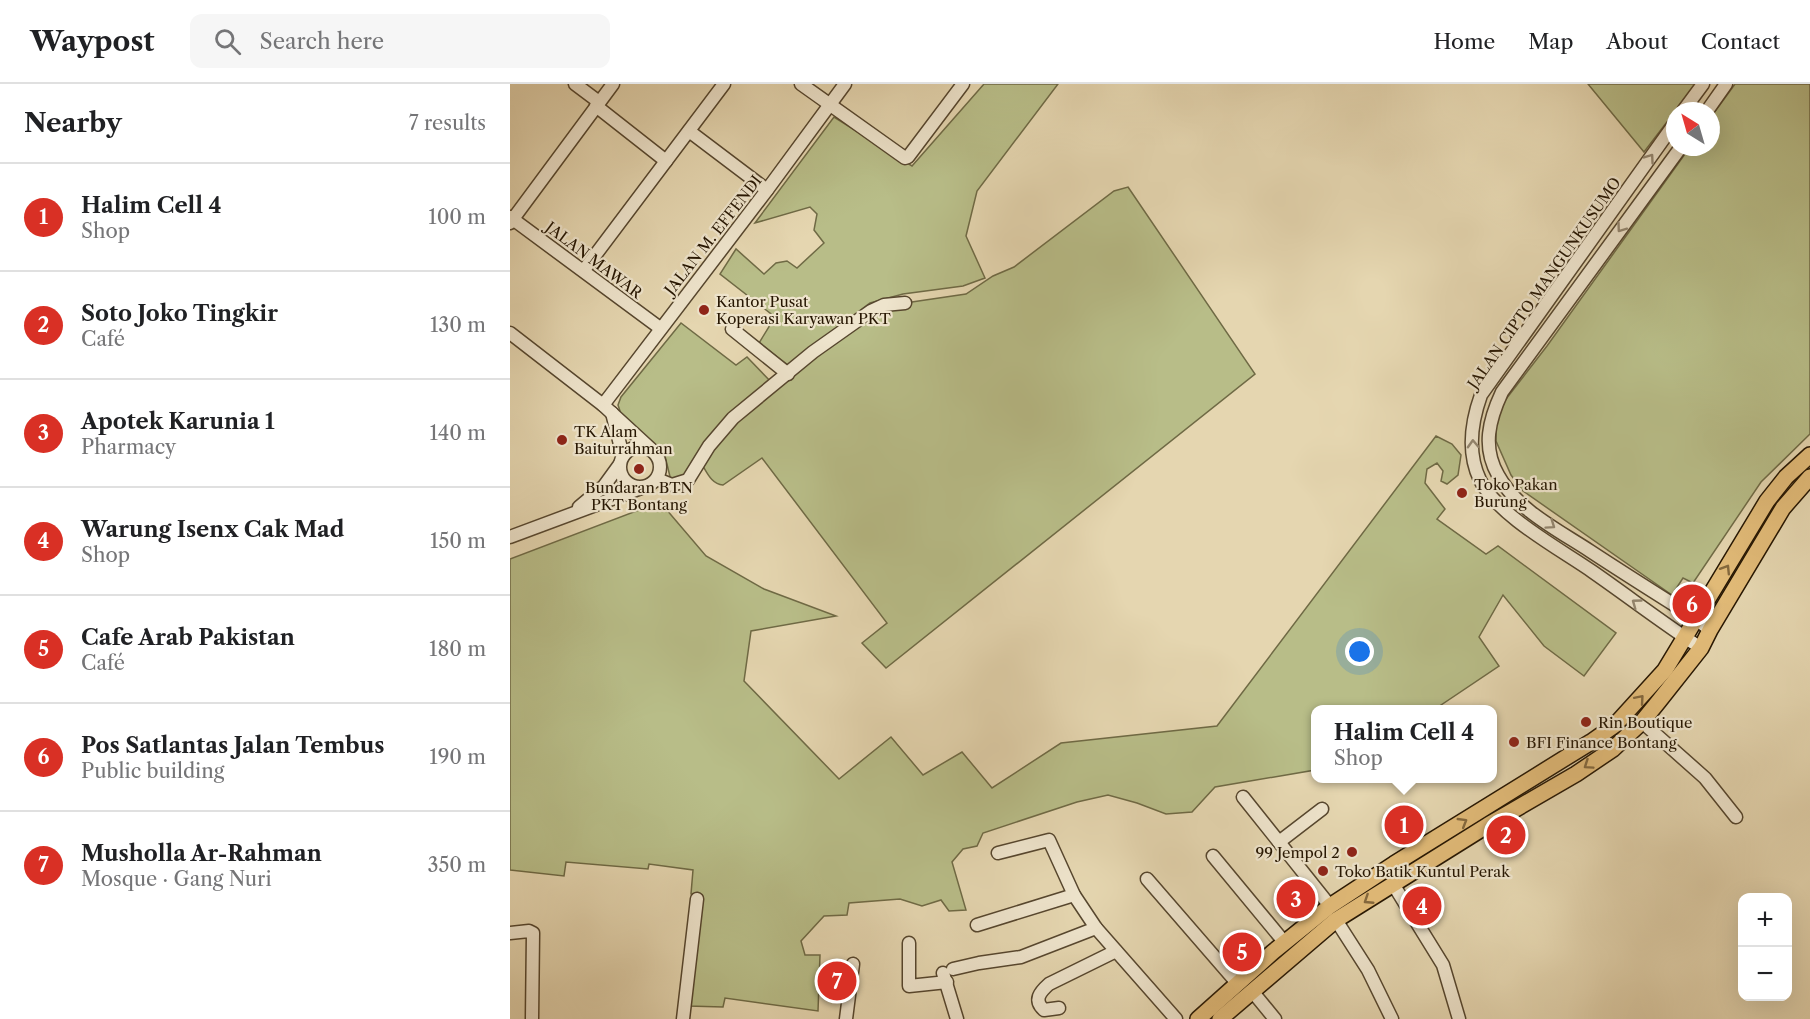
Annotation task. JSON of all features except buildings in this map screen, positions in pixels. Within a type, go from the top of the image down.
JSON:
[{"type":"main road","points":[[1198,1019],[1330,906],[1615,725],[1665,670],[1767,501],[1786,477],[1810,454]]},
{"type":"main road","points":[[1220,1019],[1336,920],[1576,774],[1613,749],[1642,722],[1701,648],[1784,508],[1810,477]]},
{"type":"main road","points":[[1429,843],[1438,856]]},
{"type":"street","points":[[575,84],[666,161]]},
{"type":"street","points":[[511,220],[613,84]]},
{"type":"street","points":[[584,270],[724,84]]},
{"type":"street","points":[[801,84],[905,158],[960,85]]},
{"type":"street","name":"JALAN M. EFFENDI","points":[[607,409],[660,328],[767,190],[845,84]]},
{"type":"street","points":[[1690,102],[1703,84]]},
{"type":"street","points":[[1713,102],[1726,84]]},
{"type":"street","points":[[689,131],[767,190]]},
{"type":"street","name":"JALAN CIPTO MANGUNKUSUMO","points":[[1666,136],[1481,395],[1474,415],[1472,444],[1474,461],[1481,481],[1509,514],[1701,648]]},
{"type":"street","name":"JALAN CIPTO MANGUNKUSUMO","points":[[1674,156],[1516,372],[1498,401],[1488,428],[1491,456],[1497,474],[1507,489],[1522,504],[1562,533],[1695,618],[1710,630]]},
{"type":"street","name":"JALAN MAWAR","points":[[511,220],[584,270],[660,328]]},
{"type":"street","points":[[657,478],[672,485],[688,480],[721,431],[733,418],[813,352],[871,311],[884,305],[905,303]]},
{"type":"street","points":[[732,329],[788,374]]},
{"type":"street","points":[[510,333],[607,409],[652,450],[660,463],[660,471],[651,484],[510,537]]},
{"type":"street","points":[[607,409],[622,460],[620,471],[623,479],[636,487],[644,487]]},
{"type":"street","points":[[571,513],[604,486],[622,460],[636,447],[652,450]]},
{"type":"street","points":[[1642,722],[1705,778],[1736,817]]},
{"type":"street","points":[[1244,797],[1330,906]]},
{"type":"street","points":[[1279,842],[1322,809]]},
{"type":"street","points":[[998,853],[1049,840],[1074,895],[1096,928],[1176,1019]]},
{"type":"street","points":[[1213,856],[1285,943]]},
{"type":"street","points":[[1147,879],[1238,984]]},
{"type":"street","points":[[1393,884],[1443,965],[1459,1019]]},
{"type":"street","points":[[976,925],[1074,895]]},
{"type":"street","points":[[683,1019],[697,898]]},
{"type":"street","points":[[1336,920],[1368,970],[1392,1019]]},
{"type":"street","points":[[909,943],[909,986],[979,963],[1021,957],[1096,928]]},
{"type":"street","points":[[510,933],[529,931],[533,933],[532,1019]]},
{"type":"street","points":[[1059,1008],[1044,1010],[1038,1000],[1040,992],[1049,984],[1116,951]]},
{"type":"street","points":[[846,1019],[852,964]]},
{"type":"street","points":[[948,974],[957,1019]]},
{"type":"street","points":[[1252,991],[1275,1019]]},
{"type":"green space","points":[[984,84],[1058,84],[977,191],[966,236],[985,278],[963,286],[903,294],[870,303],[788,365],[759,343],[775,317],[720,274],[736,249],[764,274],[776,263],[787,261],[797,268],[824,243],[814,230],[817,214],[810,207],[755,223],[834,117],[912,166]]},
{"type":"green space","points":[[1588,84],[1696,84],[1682,102],[1666,102],[1666,123],[1644,152]]},
{"type":"green space","points":[[1735,84],[1810,84],[1810,434],[1761,482],[1693,583],[1683,578],[1672,595],[1523,491],[1511,475],[1496,441],[1496,412],[1547,346],[1684,156],[1720,156],[1720,105]]},
{"type":"green space","points":[[1128,187],[1255,374],[886,668],[862,643],[887,623],[762,458],[723,485],[712,480],[701,463],[692,476],[672,485],[665,456],[621,414],[618,405],[621,397],[681,323],[736,365],[747,357],[774,385],[871,311],[905,303],[966,294],[993,276],[1014,267],[1114,191]]},
{"type":"green space","points":[[1436,436],[1452,444],[1461,455],[1458,475],[1447,484],[1441,481],[1443,471],[1437,463],[1427,469],[1425,483],[1445,509],[1437,519],[1486,554],[1498,546],[1616,633],[1584,676],[1544,646],[1503,595],[1479,637],[1499,666],[1441,705],[1311,705],[1311,771],[1215,787],[1192,812],[1166,814],[1108,795],[1077,802],[983,833],[977,846],[963,849],[952,862],[966,910],[949,911],[941,900],[922,906],[900,899],[849,903],[847,915],[824,916],[801,941],[805,955],[820,955],[818,1011],[725,998],[723,1007],[688,1006],[701,896],[691,894],[693,870],[649,864],[648,869],[566,862],[564,876],[510,870],[510,559],[660,502],[706,556],[764,589],[836,616],[751,631],[744,681],[839,779],[891,737],[923,775],[962,752],[992,788],[1061,743],[1217,726]]},
{"type":"place","name":"Kantor Pusat Koperasi Karyawan PKT","points":[[704,310]]},
{"type":"place","name":"TK Alam Baiturrahman","points":[[562,440]]},
{"type":"place","name":"Bundaran BTN PKT Bontang","points":[[639,469]]},
{"type":"place","name":"Toko Pakan Burung","points":[[1462,493]]},
{"type":"place","name":"Pos Satlantas Jalan Tembus","points":[[1692,604]]},
{"type":"place","name":"Rin Boutique","points":[[1586,722]]},
{"type":"place","name":"BFI Finance Bontang","points":[[1514,742]]},
{"type":"place","name":"Halim Cell 4","points":[[1404,825]]},
{"type":"place","name":"Soto Joko Tingkir","points":[[1506,835]]},
{"type":"place","name":"99 Jempol 2","points":[[1352,852]]},
{"type":"place","name":"Toko Batik Kuntul Perak","points":[[1323,871]]},
{"type":"place","name":"Apotek Karunia 1","points":[[1296,899]]},
{"type":"place","name":"Warung Isenx Cak Mad","points":[[1422,906]]},
{"type":"place","name":"Cafe Arab Pakistan","points":[[1242,952]]},
{"type":"place","name":"Musholla Ar-Rahman","points":[[837,981]]}]
